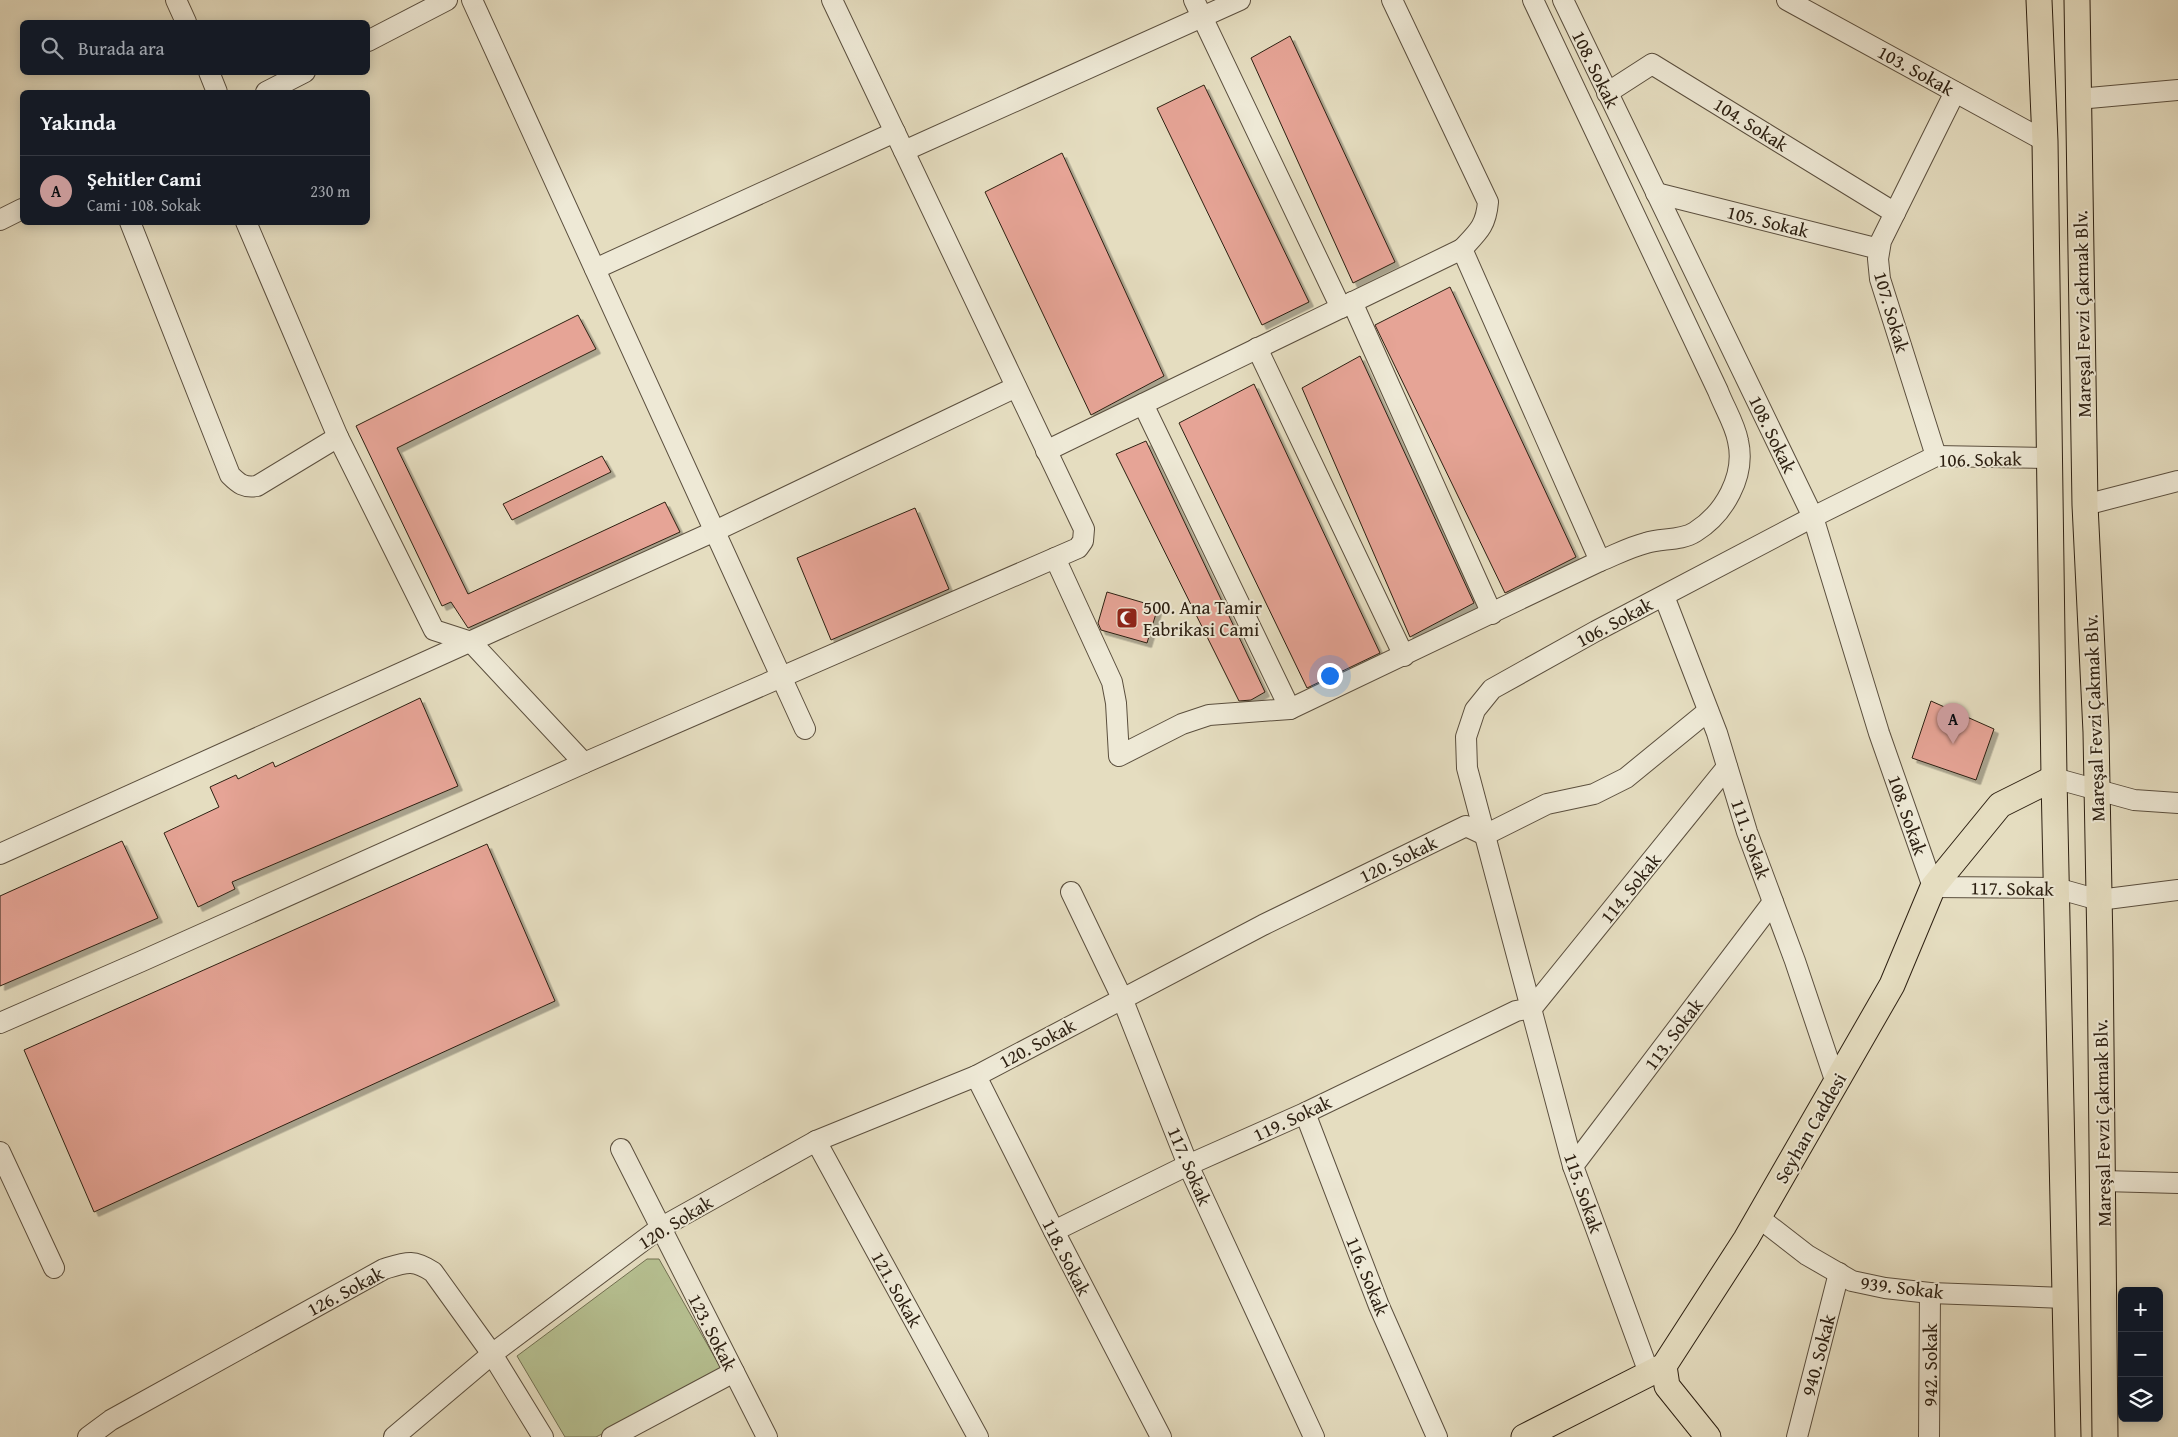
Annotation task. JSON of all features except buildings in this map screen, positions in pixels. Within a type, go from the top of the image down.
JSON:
[{"type":"main road","name":"Mareşal Fevzi Çakmak Blv.","points":[[2039,0],[2045,142],[2054,778],[2068,1437]]},
{"type":"main road","name":"Mareşal Fevzi Çakmak Blv.","points":[[2076,0],[2085,505],[2097,791],[2106,1437]]},
{"type":"main road","name":"Seyhan Caddesi","points":[[1657,1370],[1758,1216],[1892,985],[1933,887],[2000,805],[2054,778]]},
{"type":"main road","points":[[1524,1437],[1657,1370],[1704,1435]]},
{"type":"street","points":[[176,0],[185,20]]},
{"type":"street","points":[[370,40],[447,0]]},
{"type":"street","points":[[472,0],[805,729]]},
{"type":"street","points":[[0,1023],[142,962],[781,676],[1078,548],[1083,541],[1084,529],[832,0]]},
{"type":"street","points":[[904,151],[1199,9],[1240,0]]},
{"type":"street","points":[[1046,451],[1462,249],[1482,229],[1487,215],[1488,202],[1392,0]]},
{"type":"street","points":[[1055,558],[1112,682],[1116,703],[1119,756],[1182,724],[1209,715],[1290,709],[1600,561],[1647,542],[1669,540],[1694,533],[1716,514],[1732,490],[1741,465],[1738,440],[1718,391],[1533,0]]},
{"type":"street","name":"108. Sokak","points":[[1562,0],[1813,517],[1879,733],[1933,887]]},
{"type":"street","name":"103. Sokak","points":[[1787,0],[2045,142]]},
{"type":"street","points":[[1199,9],[1347,305],[1492,614]]},
{"type":"street","name":"104. Sokak","points":[[1607,93],[1652,64],[1895,213]]},
{"type":"street","points":[[209,75],[216,90]]},
{"type":"street","points":[[270,90],[299,75]]},
{"type":"street","points":[[2078,99],[2178,90]]},
{"type":"street","name":"107. Sokak","points":[[1936,456],[1880,279],[1879,249],[1881,241],[1955,92]]},
{"type":"street","points":[[595,269],[895,132]]},
{"type":"street","name":"105. Sokak","points":[[1656,193],[1879,249]]},
{"type":"street","points":[[0,220],[20,210]]},
{"type":"street","points":[[131,225],[230,475],[239,485],[247,487],[257,486],[338,436]]},
{"type":"street","points":[[247,225],[338,436],[434,630],[471,642],[584,764]]},
{"type":"street","points":[[1462,249],[1600,561]]},
{"type":"street","points":[[1258,348],[1404,656]]},
{"type":"street","points":[[0,854],[715,531],[1016,387]]},
{"type":"street","points":[[1144,404],[1290,709]]},
{"type":"street","name":"106. Sokak","points":[[1532,1008],[1467,768],[1466,737],[1475,710],[1492,689],[1813,517],[1936,456],[2049,458]]},
{"type":"street","points":[[2085,505],[2178,482]]},
{"type":"street","name":"111. Sokak","points":[[1664,596],[1708,711],[1747,832],[1795,961],[1836,1083]]},
{"type":"street","points":[[1485,835],[1547,804],[1594,794],[1626,778],[1708,711]]},
{"type":"street","name":"114. Sokak","points":[[1532,1008],[1727,767]]},
{"type":"street","points":[[2054,778],[2134,800],[2178,802]]},
{"type":"street","name":"120. Sokak","points":[[394,1437],[492,1354],[660,1228],[816,1142],[976,1076],[1263,925],[1466,826],[1485,835]]},
{"type":"street","name":"117. Sokak","points":[[1933,887],[2056,888],[2099,900],[2178,890]]},
{"type":"street","name":"117. Sokak","points":[[1071,892],[1122,998],[1188,1165],[1314,1437]]},
{"type":"street","name":"113. Sokak","points":[[1573,1166],[1773,902]]},
{"type":"street","name":"119. Sokak","points":[[1054,1231],[1188,1165],[1305,1113],[1516,1011],[1532,1008]]},
{"type":"street","name":"115. Sokak","points":[[1532,1008],[1573,1166],[1657,1370]]},
{"type":"street","name":"118. Sokak","points":[[976,1076],[1154,1435]]},
{"type":"street","name":"116. Sokak","points":[[1305,1113],[1379,1306],[1437,1437]]},
{"type":"street","name":"121. Sokak","points":[[816,1142],[978,1437]]},
{"type":"street","name":"123. Sokak","points":[[621,1149],[767,1437]]},
{"type":"street","points":[[0,1152],[54,1268]]},
{"type":"street","points":[[2103,1182],[2178,1183]]},
{"type":"street","name":"939. Sokak","points":[[1758,1216],[1807,1255],[1852,1281],[1885,1288],[1930,1292],[2065,1298]]},
{"type":"street","name":"126. Sokak","points":[[88,1437],[111,1420],[375,1273],[404,1263],[420,1264],[433,1272],[492,1354],[542,1437]]},
{"type":"street","name":"940. Sokak","points":[[1797,1437],[1839,1273]]},
{"type":"street","name":"942. Sokak","points":[[1929,1437],[1930,1292]]},
{"type":"street","points":[[612,1437],[734,1372]]},
{"type":"green space","points":[[647,1259],[659,1259],[723,1372],[596,1437],[565,1437],[517,1356]]},
{"type":"place","name":"500. Ana Tamir Fabrikasi Cami","points":[[1127,618]]},
{"type":"place","name":"Şehitler Cami","points":[[1953,744]]}]
